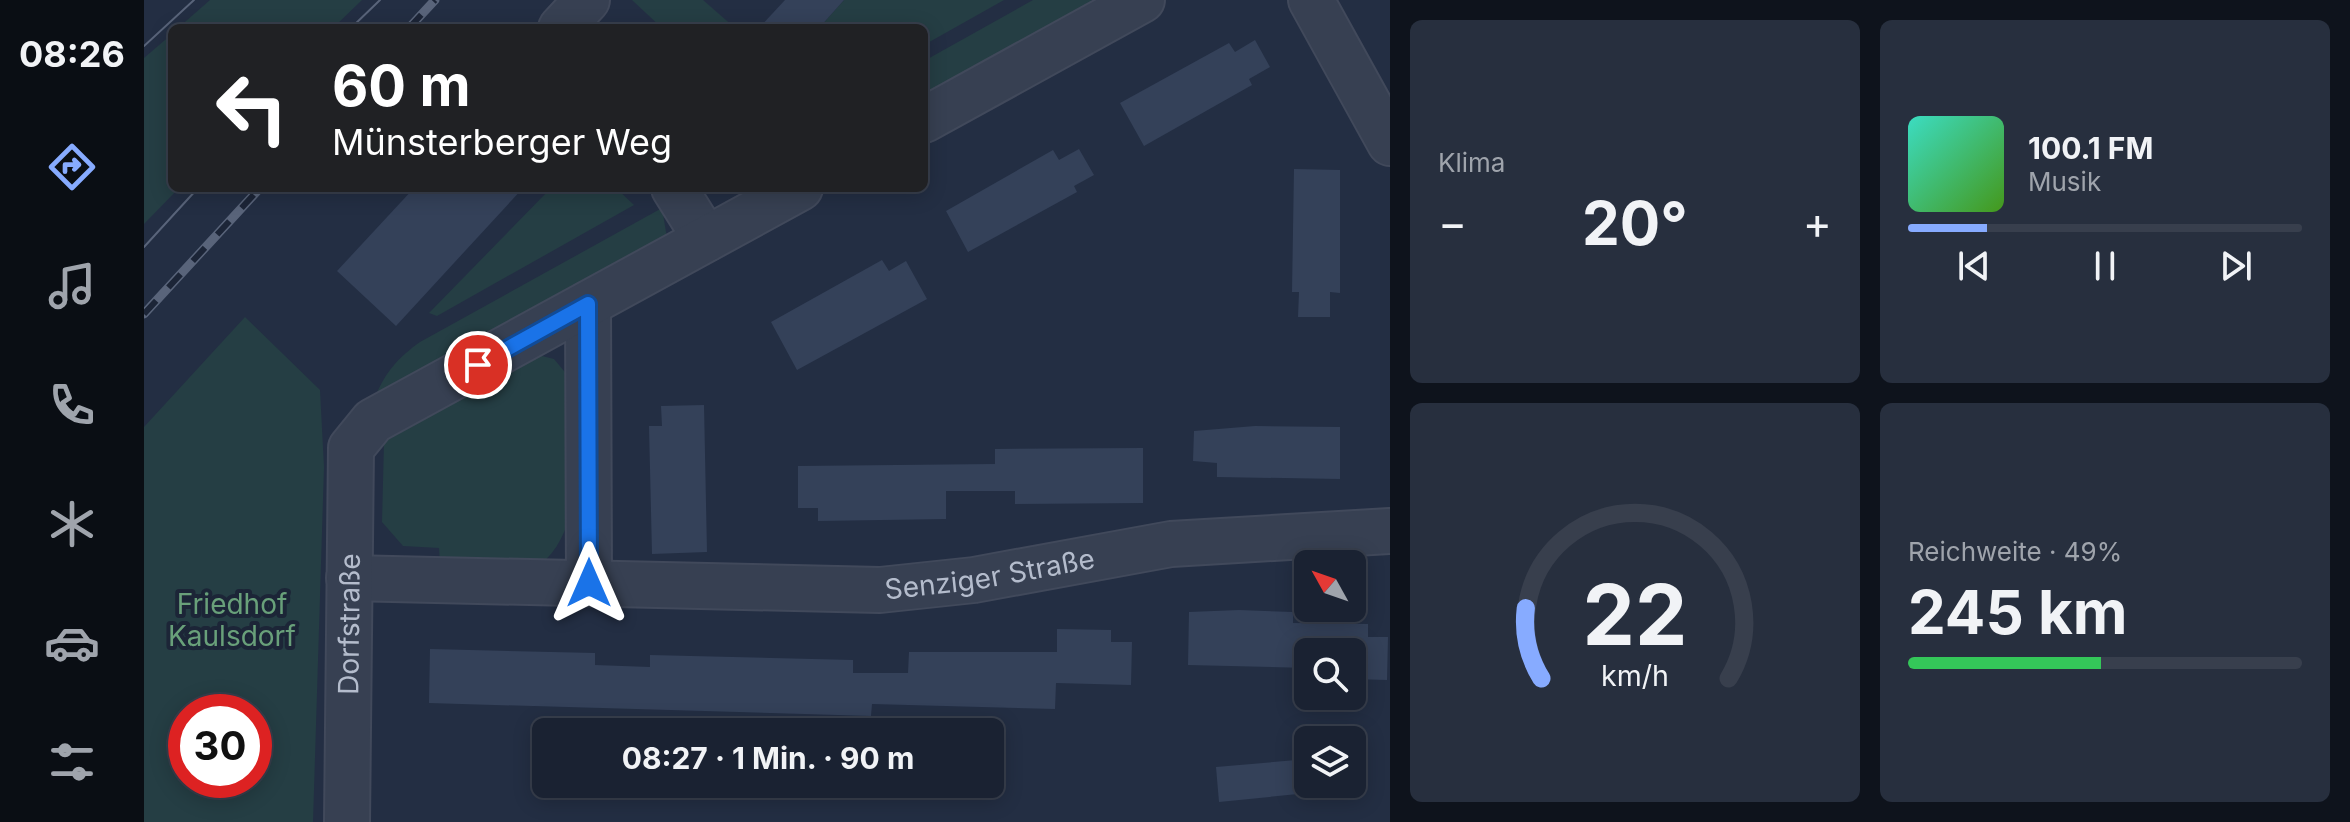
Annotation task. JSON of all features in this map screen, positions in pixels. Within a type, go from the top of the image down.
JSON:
[{"type":"street","points":[[565,24],[587,0]]},
{"type":"street","points":[[1311,0],[1390,143]]},
{"type":"street","points":[[928,118],[1132,3]]},
{"type":"street","points":[[677,192],[706,239]]},
{"type":"street","points":[[589,583],[588,304],[793,192]]},
{"type":"street","name":"Dorfstraße","points":[[347,822],[351,448],[373,421],[588,304]]},
{"type":"street","name":"Senziger Straße","points":[[349,578],[880,590],[974,580],[1171,544],[1390,531]]},
{"type":"green space","points":[[210,0],[362,0],[337,24],[183,24]]},
{"type":"green space","points":[[632,0],[703,0],[730,24],[658,24]]},
{"type":"green space","points":[[844,0],[1004,0],[928,43],[928,24],[823,24]]},
{"type":"green space","points":[[1033,0],[1091,0],[1091,9],[928,100],[928,59]]},
{"type":"green space","points":[[168,37],[168,192],[175,192],[144,224],[144,58]]},
{"type":"green space","points":[[547,192],[620,192],[634,205],[437,316],[429,313]]},
{"type":"green space","points":[[662,208],[668,244],[376,395],[394,365],[420,342]]},
{"type":"green space","name":"Friedhof Kaulsdorf","points":[[245,317],[320,390],[324,467],[313,822],[144,822],[144,427]]},
{"type":"green space","points":[[538,355],[554,359],[574,383],[575,480],[566,528],[555,548],[540,565],[440,563],[439,548],[403,546],[382,522],[384,442]]},
{"type":"building","points":[[785,0],[844,0],[823,24],[763,24]]},
{"type":"building","points":[[1255,40],[1270,67],[1249,79],[1252,85],[1144,146],[1120,103],[1229,43],[1235,52]]},
{"type":"building","points":[[1079,149],[1094,175],[1074,186],[1077,192],[968,252],[946,211],[1053,150],[1059,160]]},
{"type":"building","points":[[1294,169],[1340,170],[1340,293],[1330,292],[1330,317],[1298,317],[1299,292],[1292,292]]},
{"type":"building","points":[[410,192],[519,192],[396,326],[337,271]]},
{"type":"building","points":[[882,260],[889,271],[906,261],[927,299],[797,370],[771,322]]},
{"type":"building","points":[[704,405],[707,552],[652,554],[649,426],[662,426],[661,406]]},
{"type":"building","points":[[1255,426],[1340,427],[1340,479],[1217,477],[1217,463],[1193,461],[1194,431]]},
{"type":"building","points":[[1143,448],[1143,503],[1015,504],[1015,491],[946,491],[946,519],[818,521],[818,508],[798,508],[798,466],[995,464],[995,449]]},
{"type":"building","points":[[1189,612],[1293,612],[1293,623],[1368,624],[1368,637],[1388,637],[1387,680],[1366,679],[1366,638],[1294,638],[1294,668],[1188,665]]},
{"type":"building","points":[[1057,629],[1111,630],[1111,642],[1132,642],[1131,685],[1056,683],[1055,709],[872,704],[871,716],[429,703],[430,649],[595,653],[595,665],[650,667],[650,655],[853,660],[853,673],[908,673],[909,652],[1057,652]]},
{"type":"building","points":[[1294,760],[1294,794],[1219,802],[1216,767]]},
{"type":"tram line","points":[[144,46],[194,0]]},
{"type":"tram line","points":[[355,24],[380,0]]},
{"type":"tram line","points":[[144,247],[194,192]]},
{"type":"railway","points":[[413,24],[435,0]]},
{"type":"railway","points":[[144,314],[256,192]]},
{"type":"route","points":[[478,365],[588,304],[589,583]]}]
